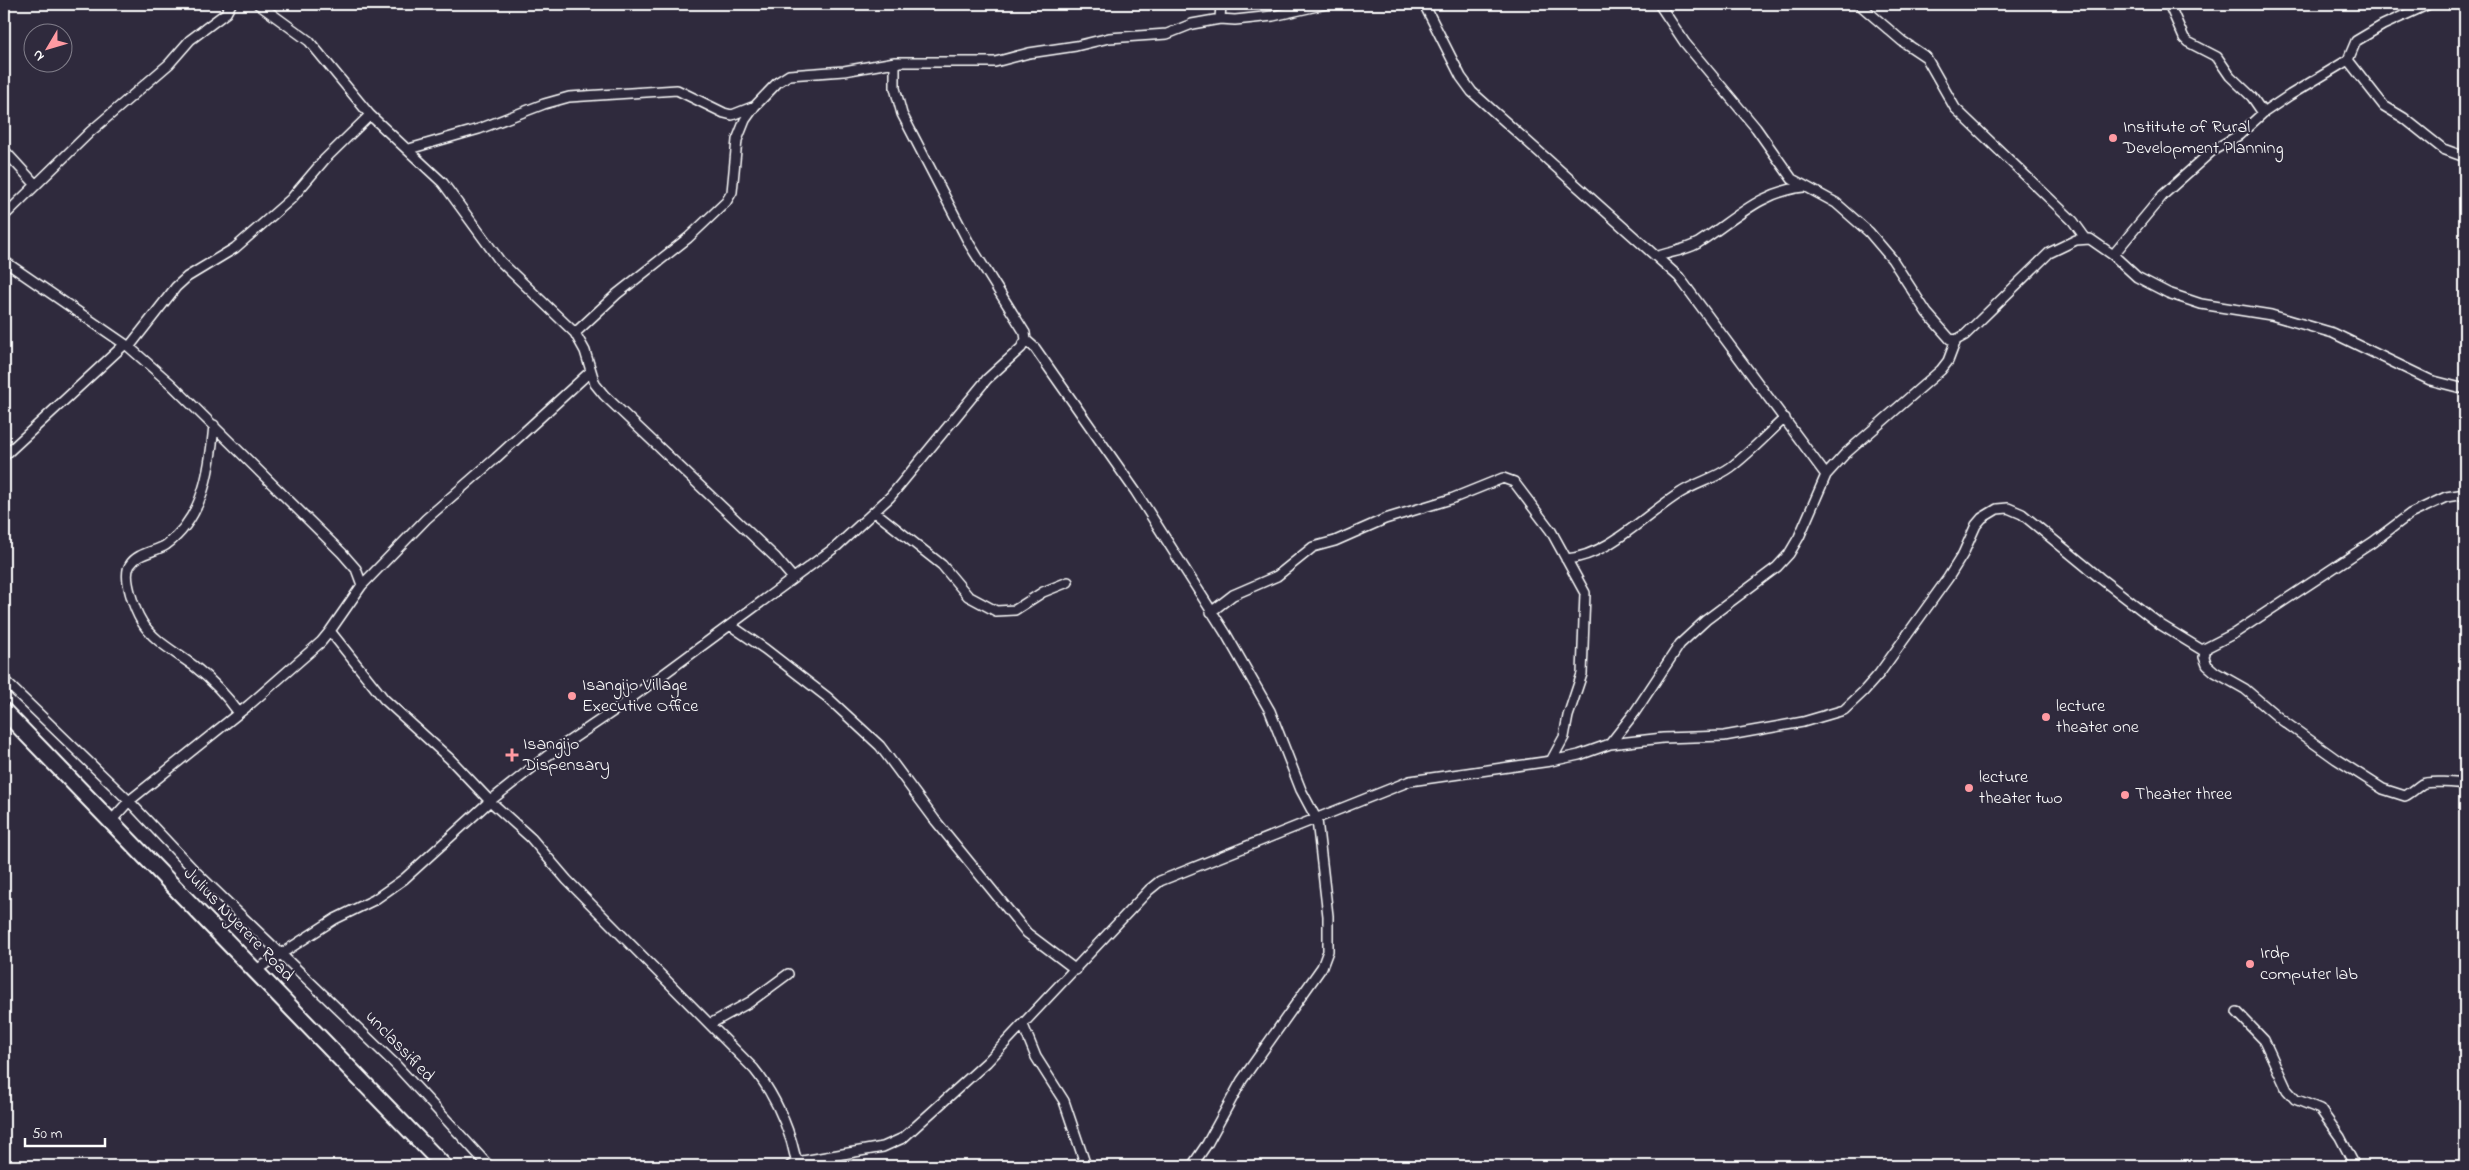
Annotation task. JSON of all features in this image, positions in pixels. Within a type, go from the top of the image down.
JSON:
[{"type":"highway","name":"Julius Nyerere Road","points":[[4,711],[112,820],[444,1166]]},
{"type":"street","points":[[4,216],[90,132],[169,64],[190,40],[226,13],[231,4]]},
{"type":"street","points":[[258,4],[309,41],[370,114],[443,182],[500,261],[575,333],[586,351],[595,384],[604,395],[775,557],[793,578]]},
{"type":"street","points":[[1220,19],[1222,4]]},
{"type":"street","points":[[575,333],[617,294],[688,238],[726,202],[732,192],[737,140],[745,120],[755,106],[778,82],[789,75],[844,71],[895,62],[995,62],[1029,52],[1076,46],[1109,38],[1167,34],[1192,24],[1220,19],[1235,20],[1273,16],[1326,4]]},
{"type":"street","points":[[1424,4],[1472,92],[1658,256],[1679,277],[1826,475]]},
{"type":"street","points":[[1659,4],[1685,43],[1756,128],[1783,169],[1792,179],[1804,187],[1836,203],[1869,232],[1910,284],[1945,336],[1956,340]]},
{"type":"street","points":[[1859,4],[1902,41],[1926,57],[1955,108],[2073,220],[2086,239]]},
{"type":"street","points":[[2168,4],[2184,38],[2217,57],[2230,76],[2252,97],[2263,113]]},
{"type":"street","points":[[2113,255],[2163,195],[2212,151],[2239,135],[2263,113],[2348,60],[2356,41],[2383,25],[2429,4]]},
{"type":"street","points":[[2348,60],[2384,106],[2404,118],[2443,149],[2465,157]]},
{"type":"street","points":[[895,62],[895,88],[902,114],[961,229],[1021,326],[1026,340],[1035,348],[1136,492],[1211,612],[1270,711],[1300,790],[1317,820],[1328,916],[1328,951],[1322,967],[1242,1080],[1207,1144],[1192,1166]]},
{"type":"street","points":[[409,149],[479,129],[544,104],[569,97],[670,89],[682,91],[707,107],[724,114],[732,115],[755,106]]},
{"type":"street","points":[[4,456],[126,346],[176,287],[187,277],[235,248],[291,198],[325,159],[370,114]]},
{"type":"street","points":[[4,150],[36,185]]},
{"type":"street","points":[[1658,256],[1698,243],[1746,209],[1777,192],[1804,187]]},
{"type":"street","points":[[1610,744],[1644,699],[1668,658],[1680,644],[1706,620],[1776,567],[1789,554],[1799,537],[1826,475],[1845,454],[1941,370],[1948,361],[1956,340],[1970,331],[2049,253],[2076,240],[2096,241],[2138,277],[2168,293],[2201,304],[2271,315],[2333,333],[2430,380],[2465,388]]},
{"type":"street","points":[[4,261],[126,346],[172,384],[356,569],[365,575],[373,574]]},
{"type":"street","points":[[256,970],[335,919],[374,900],[404,879],[490,801],[547,756],[614,710],[837,546],[874,512],[919,462],[987,379],[1021,348],[1026,340]]},
{"type":"street","points":[[112,820],[129,802],[314,648],[330,631],[362,585],[426,519],[591,371]]},
{"type":"street","points":[[1566,559],[1579,558],[1593,552],[1630,530],[1681,492],[1731,467],[1785,418]]},
{"type":"street","points":[[214,425],[210,469],[204,491],[195,510],[176,538],[154,552],[133,561],[129,566],[127,580],[142,622],[152,634],[212,680],[238,713]]},
{"type":"street","points":[[1211,612],[1233,595],[1277,576],[1313,547],[1334,541],[1385,519],[1451,499],[1503,478],[1514,482],[1551,531],[1580,580],[1585,593],[1585,651],[1582,674],[1573,699],[1564,737],[1551,762]]},
{"type":"street","points":[[330,631],[384,699],[450,759],[490,801],[531,838],[566,880],[710,1024],[767,1084],[791,1140],[796,1165],[883,1147],[903,1138],[987,1062],[1076,970],[1149,890],[1160,881],[1317,820],[1410,781],[1551,762],[1610,744],[1663,738],[1724,736],[1803,722],[1844,710],[1879,674],[1948,578],[1964,554],[1976,525],[1989,513],[1997,509],[2008,508],[2022,514],[2100,578],[2161,624],[2197,649],[2206,649],[2235,633],[2374,542],[2410,514],[2446,497],[2465,494]]},
{"type":"street","points":[[874,512],[942,565],[968,596],[996,611],[1015,610],[1043,592],[1068,582]]},
{"type":"street","points":[[356,569],[362,585]]},
{"type":"street","points":[[730,625],[765,649],[827,697],[880,746],[936,820],[1027,933],[1076,970]]},
{"type":"street","points":[[2206,649],[2204,657],[2207,665],[2215,672],[2245,689],[2279,718],[2383,790],[2405,796],[2429,782],[2444,784],[2459,782],[2465,785]]},
{"type":"street","name":"unclassified","points":[[4,680],[129,802],[195,872],[282,953],[396,1064],[489,1166]]},
{"type":"street","points":[[710,1024],[750,1002],[788,974]]},
{"type":"street","points":[[2238,1012],[2264,1040],[2287,1090],[2295,1099],[2320,1109],[2340,1137],[2355,1166]]},
{"type":"street","points":[[1023,1025],[1036,1057],[1064,1101],[1086,1166]]},
{"type":"place","name":"Institute of Rural Development Planning","points":[[2113,138]]},
{"type":"place","name":"Isangijo Village Executive Office","points":[[572,696]]},
{"type":"place","name":"lecture theater one","points":[[2046,717]]},
{"type":"place","name":"Isangijo Dispensary","points":[[512,755]]},
{"type":"place","name":"lecture theater two","points":[[1969,788]]},
{"type":"place","name":"Theater three","points":[[2125,795]]},
{"type":"place","name":"Irdp computer lab","points":[[2250,964]]}]
